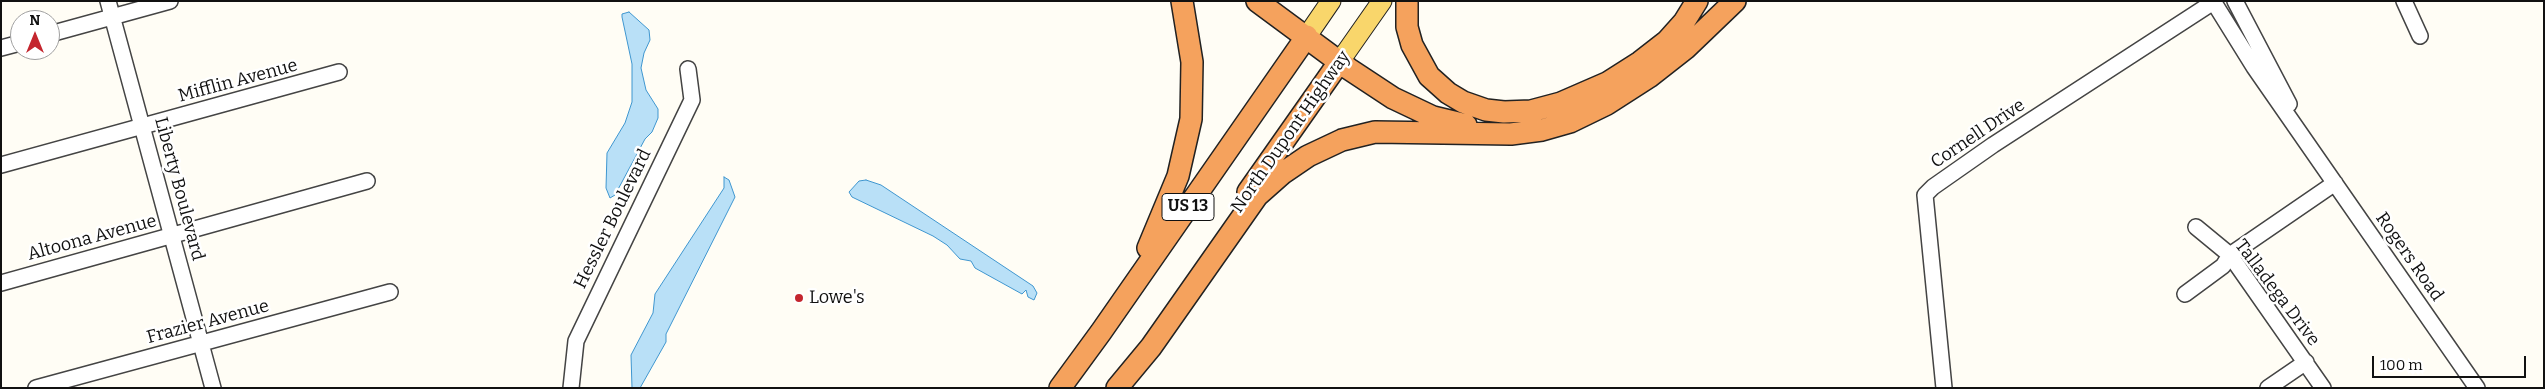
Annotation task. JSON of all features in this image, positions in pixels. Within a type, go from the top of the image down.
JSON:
[{"type":"highway","points":[[1063,382],[1095,328],[1150,243],[1178,176],[1189,131],[1193,96],[1192,62],[1182,1]]},
{"type":"highway","points":[[1257,1],[1402,103],[1427,115],[1454,123],[1513,128],[1581,116]]},
{"type":"highway","points":[[1407,1],[1407,27],[1412,44],[1424,69],[1435,82],[1448,93],[1471,106],[1495,112],[1514,112],[1561,103],[1596,89],[1666,41],[1684,22],[1697,1]]},
{"type":"highway","points":[[1117,388],[1151,347],[1257,196],[1283,173],[1308,156],[1342,140],[1375,132],[1523,134],[1552,128],[1623,95],[1663,67],[1735,1]]},
{"type":"highway","name":"US 13","points":[[1063,382],[1101,332],[1307,36]]},
{"type":"highway","name":"North Dupont Highway","points":[[1117,388],[1144,344],[1340,61]]},
{"type":"main road","name":"US 13","points":[[1307,36],[1331,1]]},
{"type":"main road","name":"North Dupont Highway","points":[[1340,61],[1382,1]]},
{"type":"street","name":"Liberty Boulevard","points":[[108,1],[213,388]]},
{"type":"street","points":[[60,31],[170,1]]},
{"type":"street","name":"Rogers Road","points":[[2235,1],[2311,147]]},
{"type":"street","points":[[2404,1],[2420,36]]},
{"type":"street","name":"Rogers Road","points":[[2214,2],[2254,67],[2477,388]]},
{"type":"street","name":"Cornell Drive","points":[[1944,388],[1925,195],[1933,187],[1994,145],[2214,2]]},
{"type":"street","name":"Hessler Boulevard","points":[[571,388],[576,341],[692,100],[688,68]]},
{"type":"street","name":"Mifflin Avenue","points":[[1,165],[339,72]]},
{"type":"street","name":"Altoona Avenue","points":[[1,283],[367,181]]},
{"type":"street","points":[[2185,294],[2223,266],[2230,255],[2335,183]]},
{"type":"street","name":"Talladega Drive","points":[[2196,228],[2230,255],[2323,388]]},
{"type":"street","name":"Frazier Avenue","points":[[36,388],[390,292]]},
{"type":"street","points":[[2268,388],[2306,362]]},
{"type":"water","points":[[629,12],[649,30],[650,40],[644,53],[641,68],[646,90],[658,109],[658,118],[652,132],[645,139],[615,195],[610,198],[606,188],[607,153],[625,123],[632,102],[632,64],[622,17],[622,14]]},
{"type":"water","points":[[724,177],[729,180],[735,197],[666,334],[666,342],[640,388],[632,388],[631,355],[653,313],[655,294],[724,188]]},
{"type":"water","points":[[866,180],[881,185],[1033,286],[1037,293],[1034,300],[1028,297],[1026,290],[1022,294],[975,268],[971,261],[960,259],[947,245],[933,236],[852,197],[849,192],[859,181]]},
{"type":"place","name":"Lowe's","points":[[799,298]]}]
